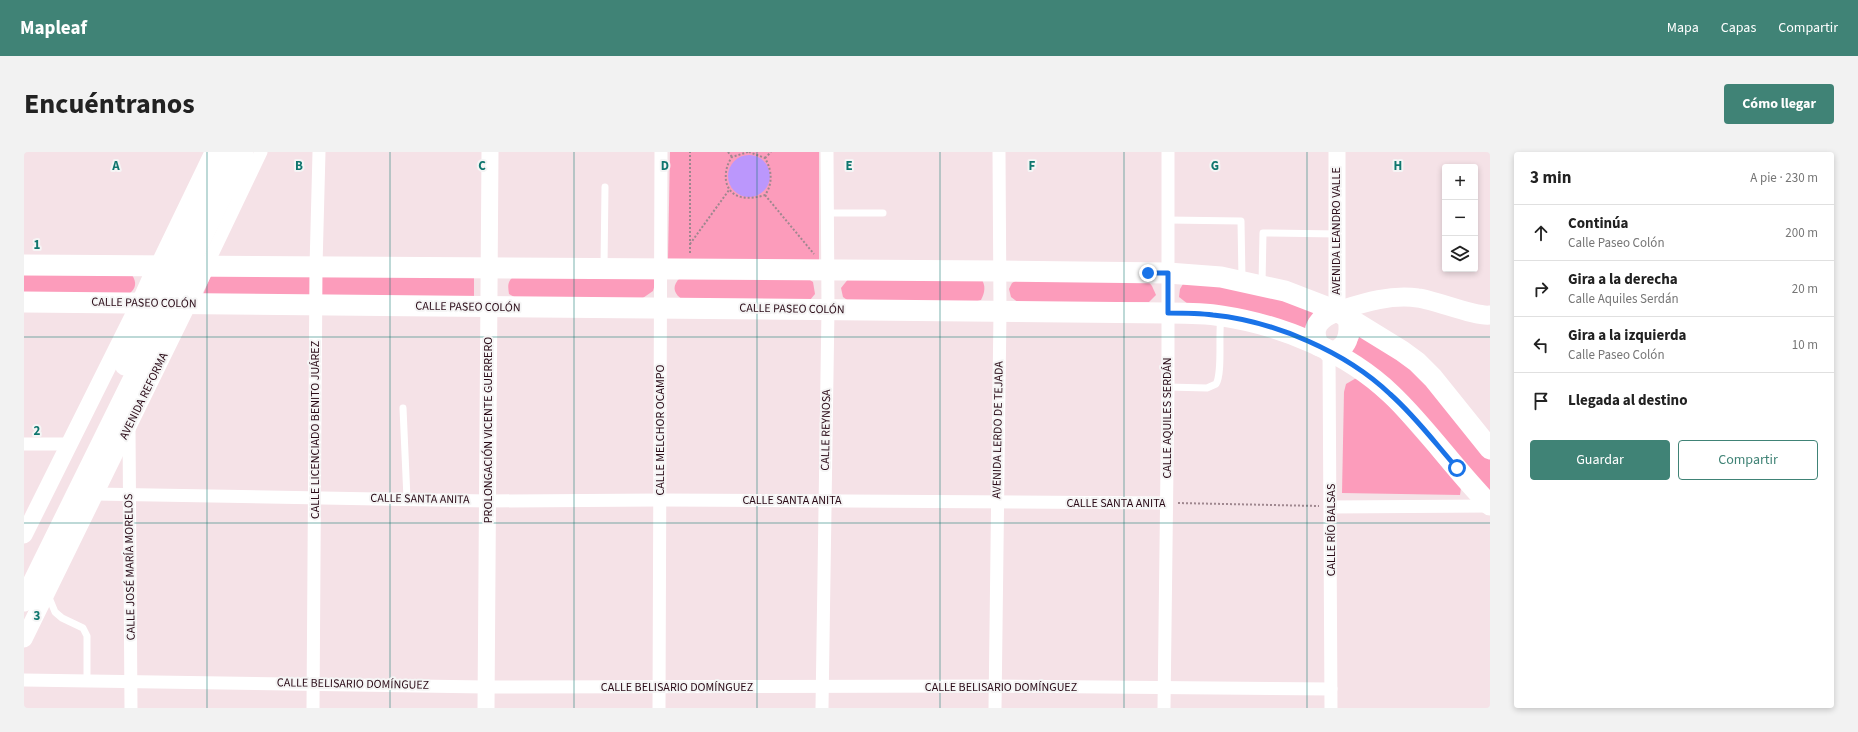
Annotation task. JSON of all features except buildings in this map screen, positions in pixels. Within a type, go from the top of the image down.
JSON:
[{"type":"main road","name":"AVENIDA REFORMA","points":[[24,601],[181,266],[227,152]]},
{"type":"main road","name":"AVENIDA REFORMA","points":[[181,266],[244,152]]},
{"type":"main road","points":[[24,265],[661,269],[823,264],[1000,271],[1168,273],[1221,277],[1262,285],[1291,293],[1342,314],[1402,351],[1417,362],[1446,393],[1490,449]]},
{"type":"main road","points":[[1342,314],[1350,327],[1347,341],[1338,350],[1324,349],[1315,337],[1316,326],[1325,316],[1342,314],[1368,301],[1404,297],[1419,298],[1487,316],[1490,315]]},
{"type":"main road","name":"CALLE PASEO COLÓN","points":[[24,302],[1000,311],[1168,313],[1222,316],[1258,324],[1324,349],[1361,371],[1390,394],[1490,506]]},
{"type":"main road","name":"AVENIDA REFORMA","points":[[24,571],[164,303]]},
{"type":"street","name":"AVENIDA REFORMA","points":[[24,639],[129,426],[164,303],[181,266],[211,152]]},
{"type":"street","name":"AVENIDA REFORMA","points":[[181,266],[261,152]]},
{"type":"street","name":"CALLE LICENCIADO BENITO JUÁREZ","points":[[313,708],[316,267],[319,152]]},
{"type":"street","name":"PROLONGACIÓN VICENTE GUERRERO","points":[[486,708],[490,152]]},
{"type":"street","name":"CALLE MELCHOR OCAMPO","points":[[660,708],[661,152]]},
{"type":"street","name":"CALLE REYNOSA","points":[[822,708],[828,309],[823,264],[828,213],[827,152]]},
{"type":"street","name":"AVENIDA LERDO DE TEJADA","points":[[995,708],[996,502],[1000,311],[999,152]]},
{"type":"street","name":"CALLE AQUILES SERDÁN","points":[[1164,708],[1168,387],[1168,152]]},
{"type":"street","name":"AVENIDA LEANDRO VALLE","points":[[1336,152],[1338,234],[1335,297],[1342,314]]},
{"type":"street","name":"AVENIDA REFORMA","points":[[24,535],[69,444],[164,303]]},
{"type":"street","name":"CALLE RÍO BALSAS","points":[[1324,349],[1331,507],[1331,708]]},
{"type":"street","name":"CALLE JOSÉ MARÍA MORELOS","points":[[129,426],[130,708]]},
{"type":"street","points":[[24,444],[69,444]]},
{"type":"street","name":"CALLE SANTA ANITA","points":[[95,494],[488,500],[826,500],[1166,503]]},
{"type":"street","points":[[1331,507],[1490,506]]},
{"type":"street","name":"CALLE BELISARIO DOMÍNGUEZ","points":[[24,680],[313,683],[485,687],[995,686],[1331,689]]},
{"type":"lane","points":[[604,268],[605,187]]},
{"type":"lane","points":[[828,213],[883,212]]},
{"type":"lane","points":[[1168,220],[1241,221],[1242,281]]},
{"type":"lane","points":[[1262,285],[1263,233],[1338,234]]},
{"type":"lane","points":[[1168,387],[1207,388],[1216,384],[1219,374],[1219,327],[1222,316]]},
{"type":"lane","points":[[403,408],[407,499]]},
{"type":"lane","points":[[47,593],[55,612],[62,618],[83,628],[87,636],[87,681]]},
{"type":"path","points":[[690,152],[690,256]]},
{"type":"path","points":[[728,152],[732,157]]},
{"type":"path","points":[[748,152],[765,158],[769,168],[770,183],[765,195],[742,198],[735,195],[730,190],[726,177],[726,169],[732,157],[748,152]]},
{"type":"path","points":[[765,158],[771,152]]},
{"type":"path","points":[[690,245],[730,190]]},
{"type":"path","points":[[765,195],[823,264]]},
{"type":"path","name":"CALLE SANTA ANITA","points":[[1166,503],[1331,507]]},
{"type":"shaded area","points":[[670,152],[819,152],[819,262],[668,259]]},
{"type":"shaded area","points":[[745,155],[753,155],[761,158],[767,164],[770,176],[767,188],[761,194],[753,197],[745,197],[737,194],[731,188],[728,180],[728,172],[731,164],[737,158]]},
{"type":"shaded area","points":[[24,271],[132,275],[135,280],[135,285],[129,294],[24,295]]},
{"type":"shaded area","points":[[212,273],[474,277],[474,302],[200,302]]},
{"type":"shaded area","points":[[513,277],[654,279],[655,284],[653,291],[640,300],[516,298],[509,294],[508,287]]},
{"type":"shaded area","points":[[680,278],[807,278],[813,282],[815,294],[810,300],[685,301],[676,294],[675,291],[675,285]]},
{"type":"shaded area","points":[[849,278],[981,278],[984,284],[984,289],[981,300],[974,302],[850,302],[843,297],[841,288]]},
{"type":"shaded area","points":[[1019,279],[1148,281],[1156,295],[1149,302],[1019,303],[1011,297],[1009,289],[1012,283]]},
{"type":"shaded area","points":[[1183,284],[1240,286],[1322,313],[1310,331],[1188,304],[1179,297],[1180,289]]},
{"type":"shaded area","points":[[1364,329],[1388,342],[1490,448],[1490,505],[1350,354]]},
{"type":"shaded area","points":[[1358,377],[1392,409],[1461,488],[1460,495],[1342,493],[1344,392],[1346,384]]},
{"type":"route","points":[[1148,273],[1168,273],[1168,313],[1213,315],[1252,322],[1289,334],[1318,346],[1361,371],[1377,382],[1400,403],[1457,468]]}]
